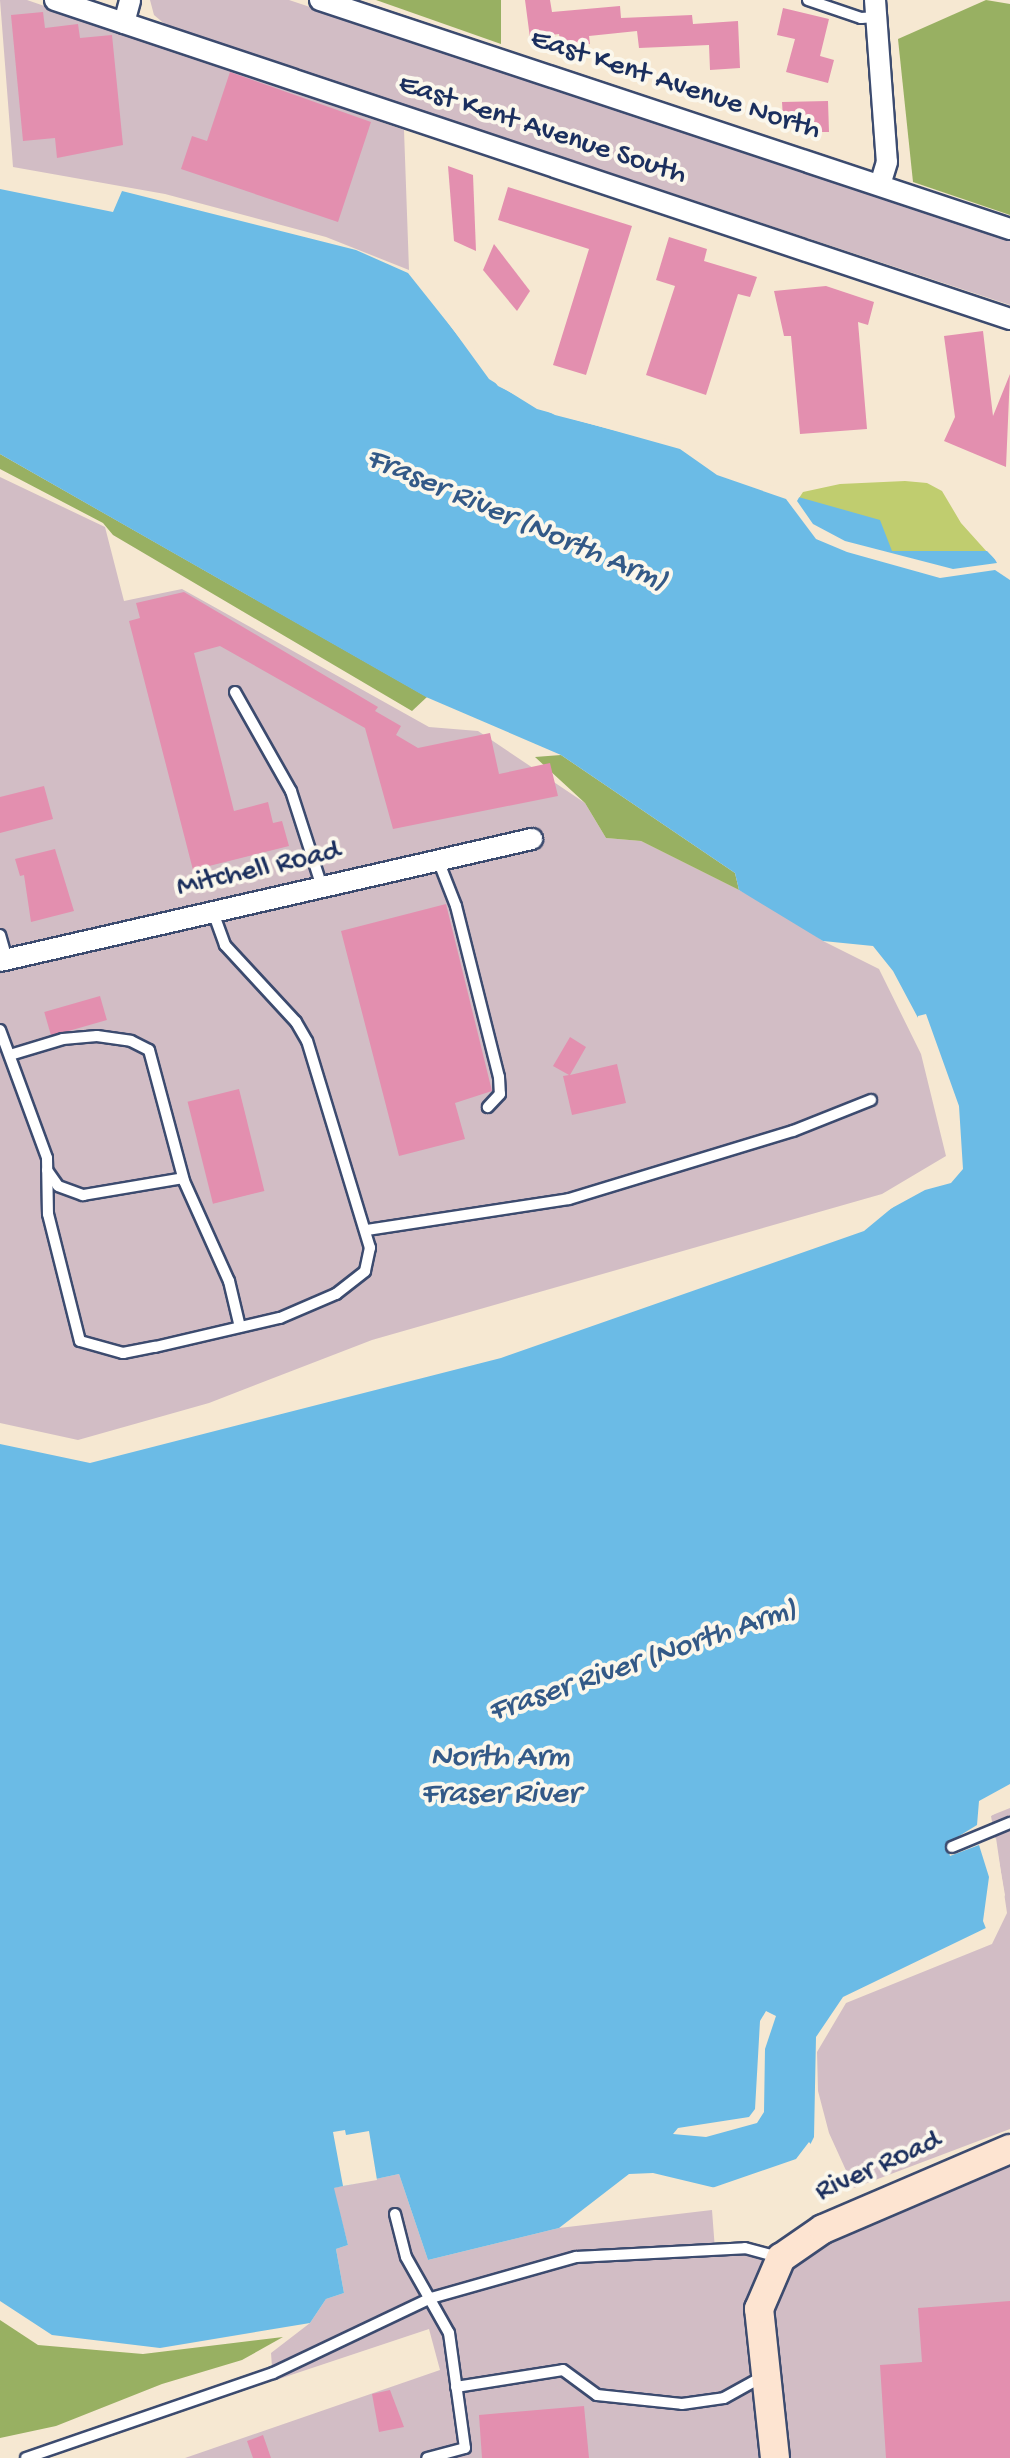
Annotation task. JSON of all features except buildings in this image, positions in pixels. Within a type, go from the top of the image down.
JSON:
[{"type":"street","name":"East Kent Avenue South","points":[[55,0],[1010,319]]},
{"type":"street","points":[[124,23],[130,0]]},
{"type":"street","name":"East Kent Avenue North","points":[[320,0],[1010,229]]},
{"type":"street","points":[[876,8],[887,162],[880,185]]},
{"type":"street","name":"Mitchell Road","points":[[4,960],[532,839]]},
{"type":"street","name":"River Road","points":[[781,2258],[823,2229],[1010,2149]]},
{"type":"street","points":[[775,2458],[759,2309],[781,2258]]},
{"type":"lane","points":[[808,0],[861,18],[876,8]]},
{"type":"lane","points":[[235,692],[291,791],[322,887]]},
{"type":"lane","points":[[438,860],[456,906],[499,1077],[500,1094],[488,1107]]},
{"type":"lane","points":[[0,1030],[47,1170],[48,1214],[80,1341],[123,1353],[240,1327],[314,1305],[355,1281],[369,1258],[367,1230],[307,1041],[296,1022],[225,945],[213,912]]},
{"type":"lane","points":[[0,935],[4,960]]},
{"type":"lane","points":[[10,1055],[63,1039],[97,1036],[131,1041],[149,1050],[183,1178],[229,1281],[240,1327]]},
{"type":"lane","points":[[367,1230],[569,1199],[793,1131],[871,1100]]},
{"type":"lane","points":[[47,1170],[58,1186],[83,1195],[183,1178]]},
{"type":"lane","points":[[952,1847],[1010,1823]]},
{"type":"lane","points":[[395,2214],[406,2257],[449,2333],[465,2448],[427,2458]]},
{"type":"lane","points":[[26,2458],[273,2373],[431,2298],[576,2257],[745,2248],[781,2258]]},
{"type":"lane","points":[[456,2387],[563,2370],[597,2395],[682,2404],[724,2398],[764,2376]]},
{"type":"shaded area","points":[[0,0],[27,0],[404,130],[409,270],[326,237],[165,194],[13,167]]},
{"type":"shaded area","points":[[150,0],[289,0],[1010,241],[1010,305],[167,26],[154,15]]},
{"type":"shaded area","points":[[0,477],[105,527],[124,601],[182,589],[429,727],[478,731],[585,803],[606,838],[641,841],[773,907],[823,941],[879,969],[921,1054],[946,1156],[882,1194],[372,1340],[209,1403],[78,1440],[0,1423]]},
{"type":"shaded area","points":[[1010,1808],[1010,2129],[854,2188],[829,2133],[818,2091],[817,2052],[846,2003],[992,1944],[1007,1913],[996,1838],[950,1856],[990,1816]]},
{"type":"shaded area","points":[[1010,2149],[1010,2458],[185,2458],[440,2370],[429,2329],[273,2381],[271,2353],[310,2323],[326,2299],[344,2293],[336,2249],[348,2245],[333,2188],[399,2174],[428,2260],[559,2228],[712,2210],[715,2250],[745,2248],[781,2258]]},
{"type":"green space","points":[[376,0],[501,0],[501,44]]},
{"type":"green space","points":[[986,0],[1010,4],[1010,215],[913,182],[898,39]]},
{"type":"green space","points":[[0,454],[427,697],[412,711],[113,535],[103,523],[0,469]]},
{"type":"green space","points":[[927,483],[942,491],[961,523],[997,563],[880,551],[797,501],[803,492],[840,484]]},
{"type":"green space","points":[[561,755],[735,873],[739,890],[641,841],[606,838],[585,803],[535,757]]},
{"type":"green space","points":[[0,2320],[38,2345],[143,2354],[283,2337],[242,2360],[162,2384],[56,2426],[0,2438]]},
{"type":"water","name":"North Arm Fraser River","points":[[0,189],[113,212],[122,191],[356,250],[408,273],[498,386],[555,415],[676,446],[724,476],[880,520],[892,551],[987,551],[1010,575],[1010,1799],[988,1811],[1000,1870],[988,1927],[843,1997],[816,2037],[814,2137],[802,2161],[724,2190],[653,2173],[629,2174],[559,2228],[428,2260],[399,2174],[334,2188],[348,2245],[336,2249],[344,2293],[326,2299],[310,2323],[160,2348],[52,2335],[0,2301],[0,1444],[90,1463],[501,1358],[864,1231],[922,1183],[949,1170],[956,1157],[949,1099],[925,1031],[893,971],[873,946],[823,941],[739,890],[735,873],[561,755],[426,697],[0,454]]},
{"type":"pier","points":[[417,280],[431,292],[501,383],[557,411],[678,442],[726,472],[801,494],[797,501],[813,524],[845,541],[953,569],[997,563],[988,547],[1010,569],[1010,580],[995,570],[940,578],[847,552],[816,539],[786,499],[717,475],[680,449],[537,409],[489,379]]},
{"type":"pier","points":[[926,1014],[959,1106],[963,1169],[951,1183],[925,1190],[881,1214],[920,1180],[946,1167],[952,1156],[945,1100],[918,1024],[918,1016]]},
{"type":"pier","points":[[1010,1784],[1010,1804],[991,1816],[1005,1895],[987,1931],[983,1921],[989,1877],[979,1845],[950,1856],[946,1844],[977,1825],[979,1801]]},
{"type":"pier","points":[[766,2011],[776,2016],[765,2049],[764,2112],[757,2123],[706,2137],[673,2134],[678,2128],[749,2117],[755,2109],[760,2021]]},
{"type":"pier","points":[[345,2130],[346,2135],[369,2131],[377,2180],[343,2186],[333,2132]]},
{"type":"pier","points":[[809,2142],[813,2147],[803,2165],[725,2194],[709,2189],[796,2159]]},
{"type":"water label","name":"Fraser River (North Arm)","points":[[516,521]]},
{"type":"water label","name":"Fraser River (North Arm)","points":[[643,1662]]}]
